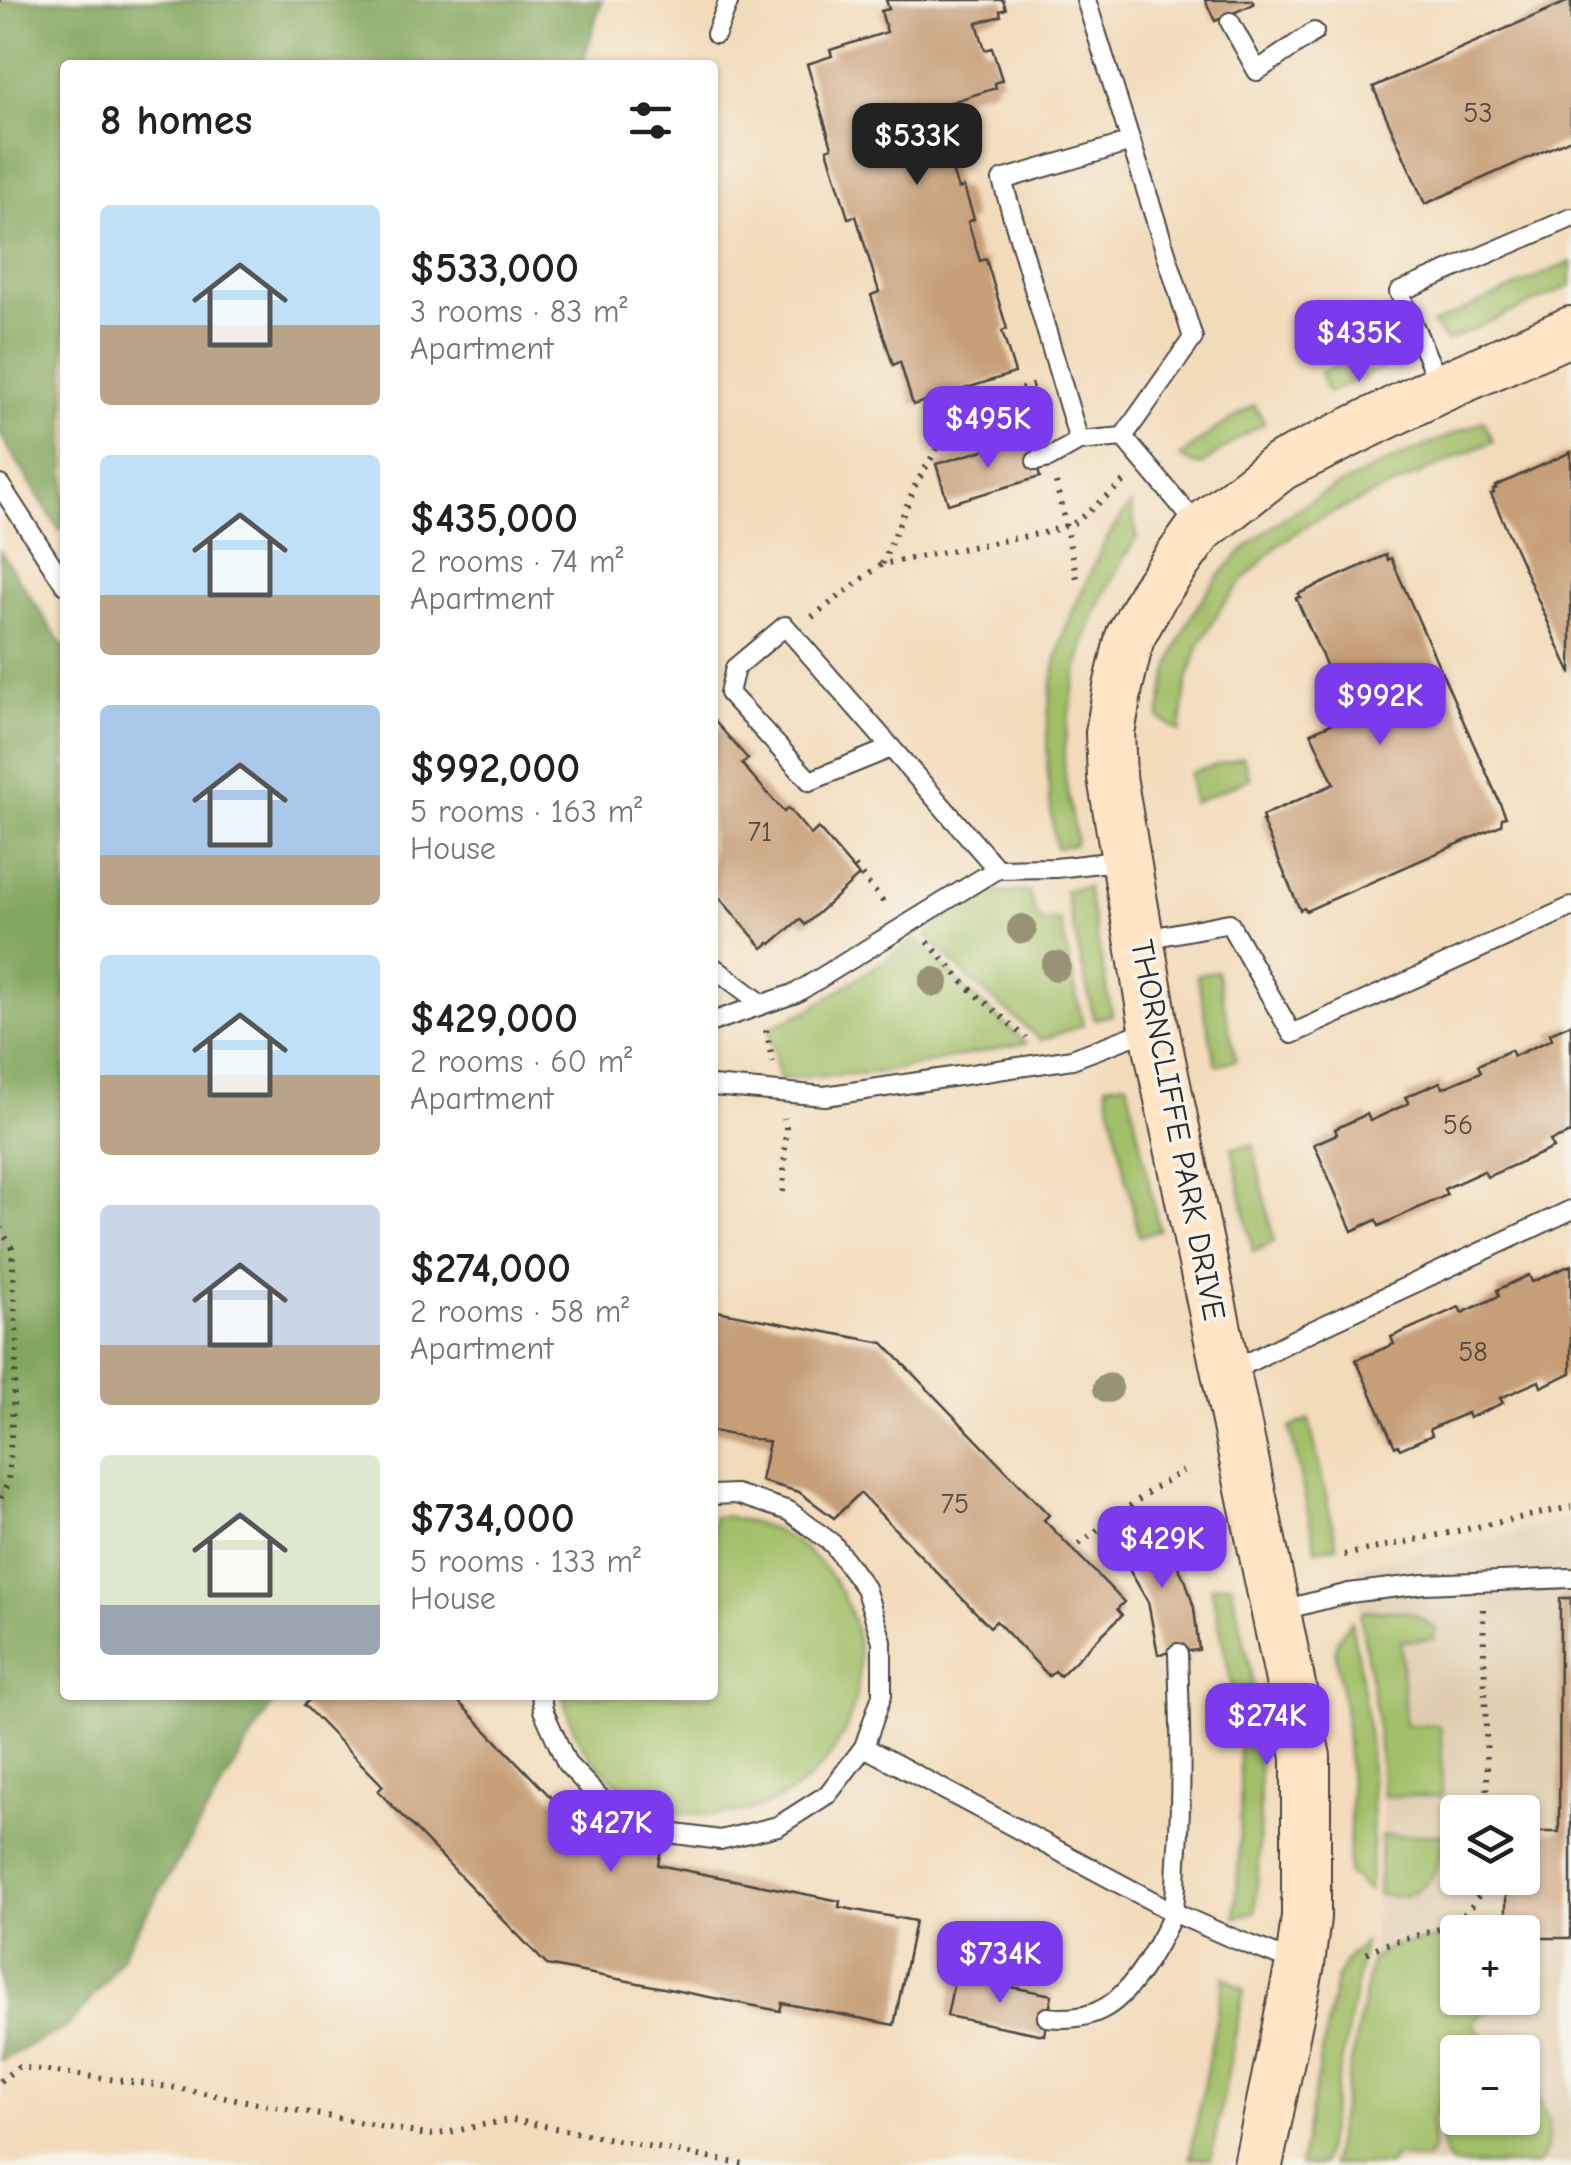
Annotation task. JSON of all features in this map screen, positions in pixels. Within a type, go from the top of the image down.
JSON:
[{"type":"street","name":"THORNCLIFFE PARK DRIVE","points":[[1258,2165],[1300,1964],[1306,1916],[1306,1757],[1154,1028],[1112,778],[1110,733],[1118,686],[1130,637],[1154,593],[1200,529],[1281,466],[1571,330]]},
{"type":"lane","points":[[716,34],[729,0]]},
{"type":"lane","points":[[1086,0],[1193,338],[1124,437]]},
{"type":"lane","points":[[1230,22],[1257,70],[1314,32]]},
{"type":"lane","points":[[1079,441],[1002,180],[1131,142]]},
{"type":"lane","points":[[1441,388],[1399,292],[1571,218]]},
{"type":"lane","points":[[1042,459],[1079,441],[1124,437]]},
{"type":"lane","points":[[1124,437],[1200,529]]},
{"type":"lane","points":[[0,486],[60,577]]},
{"type":"lane","points":[[891,748],[810,781],[730,692],[735,668],[785,626],[997,868]]},
{"type":"lane","points":[[718,1020],[796,993],[997,868],[1056,868],[1126,860]]},
{"type":"lane","points":[[1139,940],[1229,923],[1292,1034],[1571,907]]},
{"type":"lane","points":[[718,971],[762,1004]]},
{"type":"lane","points":[[718,1087],[826,1096],[1072,1059],[1154,1028]]},
{"type":"lane","points":[[1227,1374],[1571,1210]]},
{"type":"lane","points":[[542,1700],[568,1764],[608,1806],[662,1832],[720,1840],[778,1826],[828,1794],[864,1748],[882,1695],[882,1640],[865,1588],[833,1544],[788,1511],[736,1494],[718,1495]]},
{"type":"lane","points":[[1275,1612],[1350,1593],[1424,1584],[1571,1578]]},
{"type":"lane","points":[[1047,2018],[1088,2016],[1117,2000],[1156,1948],[1173,1912],[1181,1816],[1178,1652]]},
{"type":"lane","points":[[864,1748],[1173,1912],[1300,1964]]},
{"type":"path","points":[[882,564],[916,484],[960,410],[1060,378]]},
{"type":"path","points":[[960,410],[1034,433],[1066,526],[1078,583]]},
{"type":"path","points":[[795,637],[812,617],[882,564],[1048,532],[1076,522],[1124,484],[1140,457]]},
{"type":"path","points":[[855,866],[884,904],[910,922],[968,987],[1054,1062]]},
{"type":"path","points":[[0,1228],[12,1248],[17,1346],[8,1482],[0,1499]]},
{"type":"path","points":[[1079,1544],[1183,1471]]},
{"type":"path","points":[[1344,1554],[1571,1506]]},
{"type":"path","points":[[1482,1582],[1488,1795]]},
{"type":"path","points":[[1367,1953],[1384,1943],[1443,1929],[1461,1919],[1479,1895]]},
{"type":"path","points":[[0,2081],[18,2067],[177,2088],[427,2135],[513,2120],[746,2165]]},
{"type":"shaded area","points":[[1571,1520],[1571,2165],[1331,2165],[1369,1971],[1378,1895],[1383,1796],[1376,1712],[1360,1614],[1358,1566]]},
{"type":"green space","points":[[0,0],[602,0],[584,60],[60,60],[60,531],[0,434]]},
{"type":"green space","points":[[1571,262],[1571,286],[1446,341],[1432,324]]},
{"type":"green space","points":[[1395,340],[1390,365],[1328,393],[1320,373]]},
{"type":"green space","points":[[1254,405],[1265,423],[1203,464],[1180,457],[1213,431]]},
{"type":"green space","points":[[1484,421],[1493,441],[1312,522],[1278,545],[1222,606],[1200,644],[1187,680],[1180,732],[1159,718],[1171,662],[1202,599],[1232,562],[1267,530],[1349,480]]},
{"type":"green space","points":[[1131,505],[1137,537],[1092,622],[1073,689],[1064,755],[1076,837],[1074,845],[1056,848],[1047,741],[1057,660],[1068,621],[1100,553]]},
{"type":"green space","points":[[0,551],[60,641],[60,1700],[274,1700],[107,1980],[68,2026],[0,2061]]},
{"type":"green space","points":[[1243,757],[1250,778],[1193,803],[1190,773]]},
{"type":"green space","points":[[1087,887],[1112,1015],[1094,1019],[1065,890]]},
{"type":"green space","points":[[1029,892],[1042,922],[1060,920],[1083,1025],[1041,1040],[968,978],[926,935],[975,898],[992,893]]},
{"type":"green space","points":[[916,939],[1026,1043],[883,1072],[779,1079],[769,1028],[811,1009]]},
{"type":"green space","points":[[1217,971],[1236,1060],[1216,1065],[1197,975]]},
{"type":"green space","points":[[1127,1082],[1159,1230],[1139,1236],[1106,1085]]},
{"type":"green space","points":[[1253,1145],[1274,1242],[1253,1252],[1232,1148]]},
{"type":"green space","points":[[1309,1419],[1337,1546],[1316,1550],[1290,1428]]},
{"type":"green space","points":[[718,1517],[778,1532],[821,1565],[848,1607],[859,1654],[855,1702],[837,1746],[806,1782],[762,1806],[708,1815],[663,1809],[623,1788],[584,1748],[564,1700],[718,1700]]},
{"type":"green space","points":[[1231,1583],[1252,1681],[1260,1796],[1255,1912],[1235,1917],[1240,1760],[1230,1678],[1211,1587]]},
{"type":"green space","points":[[1396,1610],[1411,1613],[1436,1630],[1433,1639],[1401,1641],[1405,1725],[1438,1725],[1441,1730],[1440,1796],[1383,1796],[1376,1712],[1360,1614]]},
{"type":"green space","points":[[1351,1621],[1370,1755],[1373,1823],[1369,1891],[1348,1874],[1351,1801],[1345,1713],[1335,1650],[1338,1638]]},
{"type":"green space","points":[[1440,1834],[1438,1864],[1421,1888],[1402,1896],[1378,1895],[1381,1836]]},
{"type":"green space","points":[[1440,1939],[1440,2015],[1481,2015],[1473,2024],[1482,2035],[1440,2035],[1440,2105],[1432,2120],[1433,2149],[1427,2158],[1396,2155],[1389,2165],[1331,2165],[1371,1961],[1390,1947]]},
{"type":"green space","points":[[1364,1943],[1322,2165],[1300,2165],[1336,1980],[1346,1959]]},
{"type":"green space","points":[[1224,1976],[1244,1990],[1211,2159],[1190,2158]]},
{"type":"green space","points":[[1540,2103],[1547,2121],[1547,2143],[1538,2165],[1451,2165],[1441,2137],[1540,2135]]},
{"type":"building","points":[[886,0],[1003,0],[1006,9],[1000,11],[1001,16],[977,23],[985,50],[992,48],[1002,80],[995,83],[996,88],[932,108],[935,117],[942,114],[952,145],[945,147],[958,189],[964,187],[974,219],[968,222],[980,261],[986,259],[1007,329],[1002,331],[1015,373],[913,405],[900,362],[893,365],[871,295],[879,292],[856,216],[848,218],[807,64],[832,56],[830,50],[887,32],[881,11],[889,9]]},
{"type":"building","points":[[1205,0],[1252,0],[1254,4],[1215,21]]},
{"type":"building","points":[[1571,0],[1571,139],[1425,204],[1373,87]]},
{"type":"building","points":[[1028,437],[1040,477],[948,504],[936,464]]},
{"type":"building","points":[[1571,452],[1571,674],[1491,494],[1496,486]]},
{"type":"building","points":[[1386,555],[1388,560],[1391,558],[1506,817],[1501,825],[1306,911],[1300,910],[1262,816],[1334,784],[1311,733],[1349,716],[1296,598]]},
{"type":"building","points":[[718,725],[748,759],[742,764],[784,812],[788,808],[811,835],[818,828],[859,876],[805,925],[800,919],[763,948],[718,896]]},
{"type":"building","points":[[1571,1024],[1571,1133],[1550,1141],[1553,1148],[1487,1177],[1484,1171],[1444,1189],[1447,1195],[1379,1226],[1376,1220],[1352,1231],[1314,1144],[1367,1114],[1370,1121],[1409,1103],[1405,1097],[1440,1082],[1443,1088],[1481,1072],[1478,1065],[1511,1050],[1514,1056],[1552,1039],[1550,1033]]},
{"type":"building","points":[[1571,1265],[1571,1373],[1541,1387],[1539,1381],[1500,1398],[1503,1403],[1469,1418],[1467,1413],[1430,1429],[1432,1435],[1400,1449],[1395,1447],[1356,1360],[1394,1344],[1391,1337],[1459,1307],[1462,1313],[1499,1296],[1497,1290],[1529,1275],[1532,1282]]},
{"type":"building","points":[[718,1311],[883,1343],[1049,1515],[1044,1520],[1124,1602],[1117,1609],[1122,1615],[1060,1676],[1055,1671],[1049,1676],[996,1621],[990,1627],[860,1493],[834,1518],[799,1492],[761,1481],[769,1442],[718,1432]]},
{"type":"building","points":[[1144,1524],[1174,1559],[1186,1582],[1199,1650],[1158,1654],[1148,1602],[1130,1571],[1114,1554]]},
{"type":"building","points":[[1560,1598],[1571,1598],[1571,1938],[1540,1938],[1540,1915],[1506,1915],[1506,1895],[1540,1895],[1540,1832],[1559,1832]]},
{"type":"building","points":[[309,1700],[457,1700],[569,1816],[597,1789],[628,1811],[665,1828],[658,1865],[840,1901],[839,1907],[915,1921],[894,2025],[782,2003],[780,2011],[547,1965],[378,1791],[383,1786],[304,1705]]},
{"type":"building","points":[[955,1976],[1052,1995],[1044,2035],[947,2016]]}]
